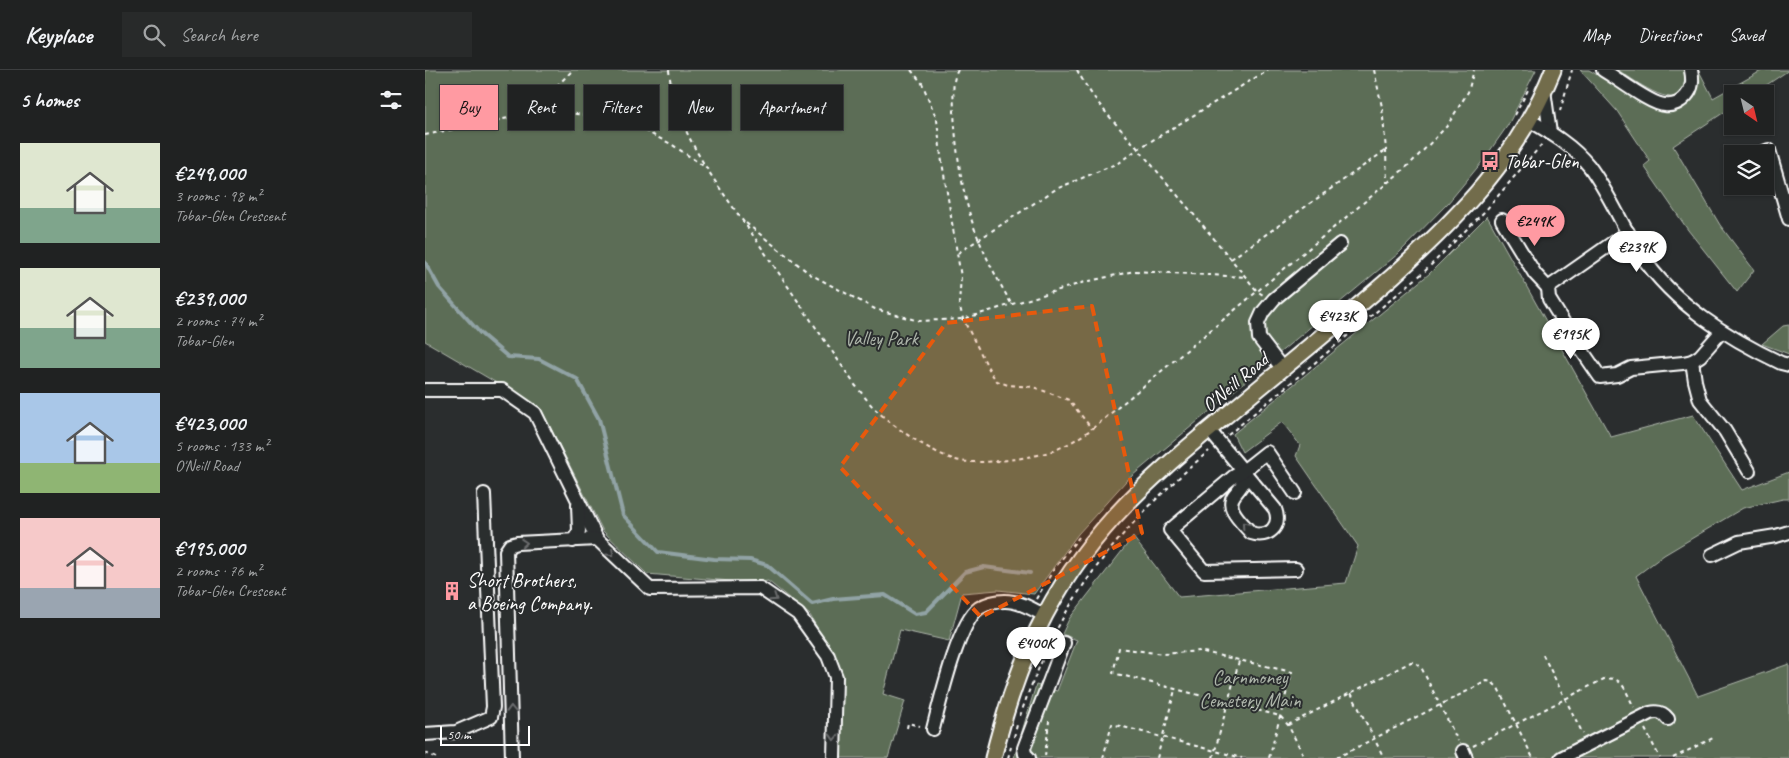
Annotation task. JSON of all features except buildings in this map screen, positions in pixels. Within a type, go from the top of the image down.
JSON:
[{"type":"main road","name":"O'Neill Road","points":[[993,758],[1013,688],[1033,637],[1044,615],[1068,576],[1114,518],[1174,459],[1377,290],[1453,220],[1497,170],[1529,120],[1553,70]]},
{"type":"street","points":[[1603,70],[1653,101],[1664,105],[1674,104],[1682,100],[1689,93],[1692,84],[1691,70]]},
{"type":"street","points":[[1544,90],[1551,133]]},
{"type":"street","points":[[1529,120],[1551,133],[1575,151],[1589,167],[1641,255],[1664,284],[1721,331],[1759,353],[1789,365]]},
{"type":"street","points":[[1774,167],[1789,219]]},
{"type":"street","points":[[1502,220],[1535,274],[1548,288],[1549,299],[1600,377],[1617,375],[1631,368],[1692,361],[1700,356],[1721,331]]},
{"type":"street","points":[[1548,288],[1628,232]]},
{"type":"street","points":[[1282,368],[1259,338],[1258,323],[1263,312],[1271,303],[1341,244]]},
{"type":"street","points":[[1692,361],[1700,400],[1725,431],[1749,472]]},
{"type":"street","points":[[425,390],[502,390],[535,414],[597,540],[650,589],[760,588],[799,614],[828,656],[836,678],[834,758]]},
{"type":"street","points":[[1209,430],[1275,509],[1277,524],[1274,529],[1263,535],[1251,533],[1231,507],[1233,495],[1244,484],[1244,472]]},
{"type":"street","points":[[1295,493],[1267,452],[1244,472],[1233,477],[1170,530],[1204,571],[1296,569]]},
{"type":"street","points":[[425,734],[456,732],[491,717],[493,707],[484,494]]},
{"type":"street","points":[[573,541],[579,532],[577,498]]},
{"type":"street","points":[[1712,555],[1739,542],[1789,532]]},
{"type":"street","points":[[512,758],[506,551],[510,545],[597,540]]},
{"type":"street","points":[[933,729],[955,653],[971,618],[978,609],[989,604],[1005,601],[1024,605],[1044,615]]},
{"type":"street","points":[[489,612],[508,612]]},
{"type":"street","points":[[1029,758],[1025,754],[1024,748],[1064,643]]},
{"type":"street","points":[[1561,758],[1650,713],[1661,713],[1668,719]]},
{"type":"path","points":[[558,85],[573,70]]},
{"type":"path","points":[[669,70],[685,130],[707,168],[855,386],[875,409],[904,432],[933,450],[957,460],[980,462],[1007,460],[1054,451],[1092,429],[1410,164],[1447,126],[1468,92],[1474,70]]},
{"type":"path","points":[[911,70],[922,82],[937,120],[941,156],[958,253],[961,277],[959,302],[963,319],[997,381],[1008,385],[1033,387],[1069,400],[1092,429]]},
{"type":"path","points":[[914,72],[919,70]]},
{"type":"path","points":[[958,70],[955,74],[954,93],[955,132],[964,190],[979,240],[1012,305]]},
{"type":"path","points":[[1077,70],[1089,92],[1109,118],[1138,149],[1257,291],[1271,303]]},
{"type":"path","points":[[958,253],[1056,189],[1118,163],[1268,70]]},
{"type":"path","points":[[1374,70],[1382,107],[1387,183]]},
{"type":"path","points":[[1013,739],[1029,692],[1059,623],[1111,549],[1148,508],[1188,469],[1424,272],[1486,210],[1551,133],[1558,118],[1572,70]]},
{"type":"path","points":[[574,114],[594,116],[635,126],[671,144],[707,168]]},
{"type":"path","points":[[425,135],[508,118]]},
{"type":"path","points":[[1231,259],[1386,150]]},
{"type":"path","points":[[743,220],[810,274],[875,309],[919,321],[963,319],[1085,282],[1134,271],[1246,277]]},
{"type":"path","points":[[1269,758],[1280,716],[1292,672],[1199,651],[1163,654],[1119,648],[1113,673],[1280,716],[1288,725],[1305,758]]},
{"type":"path","points":[[1543,655],[1589,744]]},
{"type":"path","points":[[1213,758],[1239,660]]},
{"type":"path","points":[[1288,725],[1411,662],[1415,662],[1421,667],[1465,754],[1516,724],[1604,679],[1616,679],[1624,688]]},
{"type":"path","points":[[1336,758],[1487,681],[1492,682],[1499,688],[1533,758]]},
{"type":"path","points":[[1157,758],[1175,689]]},
{"type":"path","points":[[1351,693],[1383,758]]},
{"type":"path","points":[[1045,756],[1049,719]]},
{"type":"path","points":[[907,728],[908,723],[933,729]]},
{"type":"path","points":[[1103,758],[1112,724],[1242,758]]},
{"type":"path","points":[[1673,758],[1715,737]]},
{"type":"path","points":[[1009,758],[1011,747]]},
{"type":"path","points":[[425,753],[437,758]]},
{"type":"highlighted area","points":[[1092,306],[1142,533],[981,617],[840,467],[946,323]]},
{"type":"green space","name":"Valley Park","points":[[425,70],[1536,70],[1508,125],[1482,162],[1448,203],[1399,253],[1126,481],[1078,534],[1034,594],[998,590],[962,593],[949,641],[900,630],[883,694],[905,701],[888,758],[835,758],[843,699],[838,666],[810,615],[768,581],[755,583],[647,574],[603,531],[541,409],[425,341]]},
{"type":"green space","points":[[1580,70],[1589,70],[1626,93],[1656,109],[1664,111],[1680,110],[1691,101],[1697,87],[1699,71],[1713,98],[1724,92],[1724,112],[1673,146],[1720,225],[1754,270],[1737,292],[1688,230],[1644,166],[1650,161],[1617,111]]},
{"type":"green space","points":[[1618,70],[1684,70],[1684,86],[1679,94],[1671,97],[1661,95],[1649,90]]},
{"type":"green space","points":[[1763,70],[1789,70],[1766,85],[1736,85]]},
{"type":"green space","name":"Carnmoney Cemetery Main","points":[[1487,216],[1611,437],[1693,415],[1742,490],[1789,472],[1789,499],[1743,508],[1664,555],[1636,576],[1698,696],[1789,664],[1789,758],[1014,758],[1036,685],[1057,691],[1077,640],[1062,634],[1069,619],[1133,537],[1179,597],[1346,583],[1358,546],[1296,456],[1300,445],[1282,422],[1242,452],[1233,434],[1429,274]]},
{"type":"green space","points":[[1789,325],[1789,354],[1762,344],[1783,326]]},
{"type":"waterway","points":[[425,262],[439,287],[480,333],[508,357],[539,359],[577,379],[599,419],[623,515],[658,552],[714,559],[750,560],[767,565],[812,604],[833,599],[885,595],[915,614],[926,612],[965,572],[984,567],[1030,573]]},
{"type":"place","name":"Tobar-Glen","points":[[1490,161]]},
{"type":"place","name":"Short Brothers, a Boeing Company.","points":[[452,591]]}]
